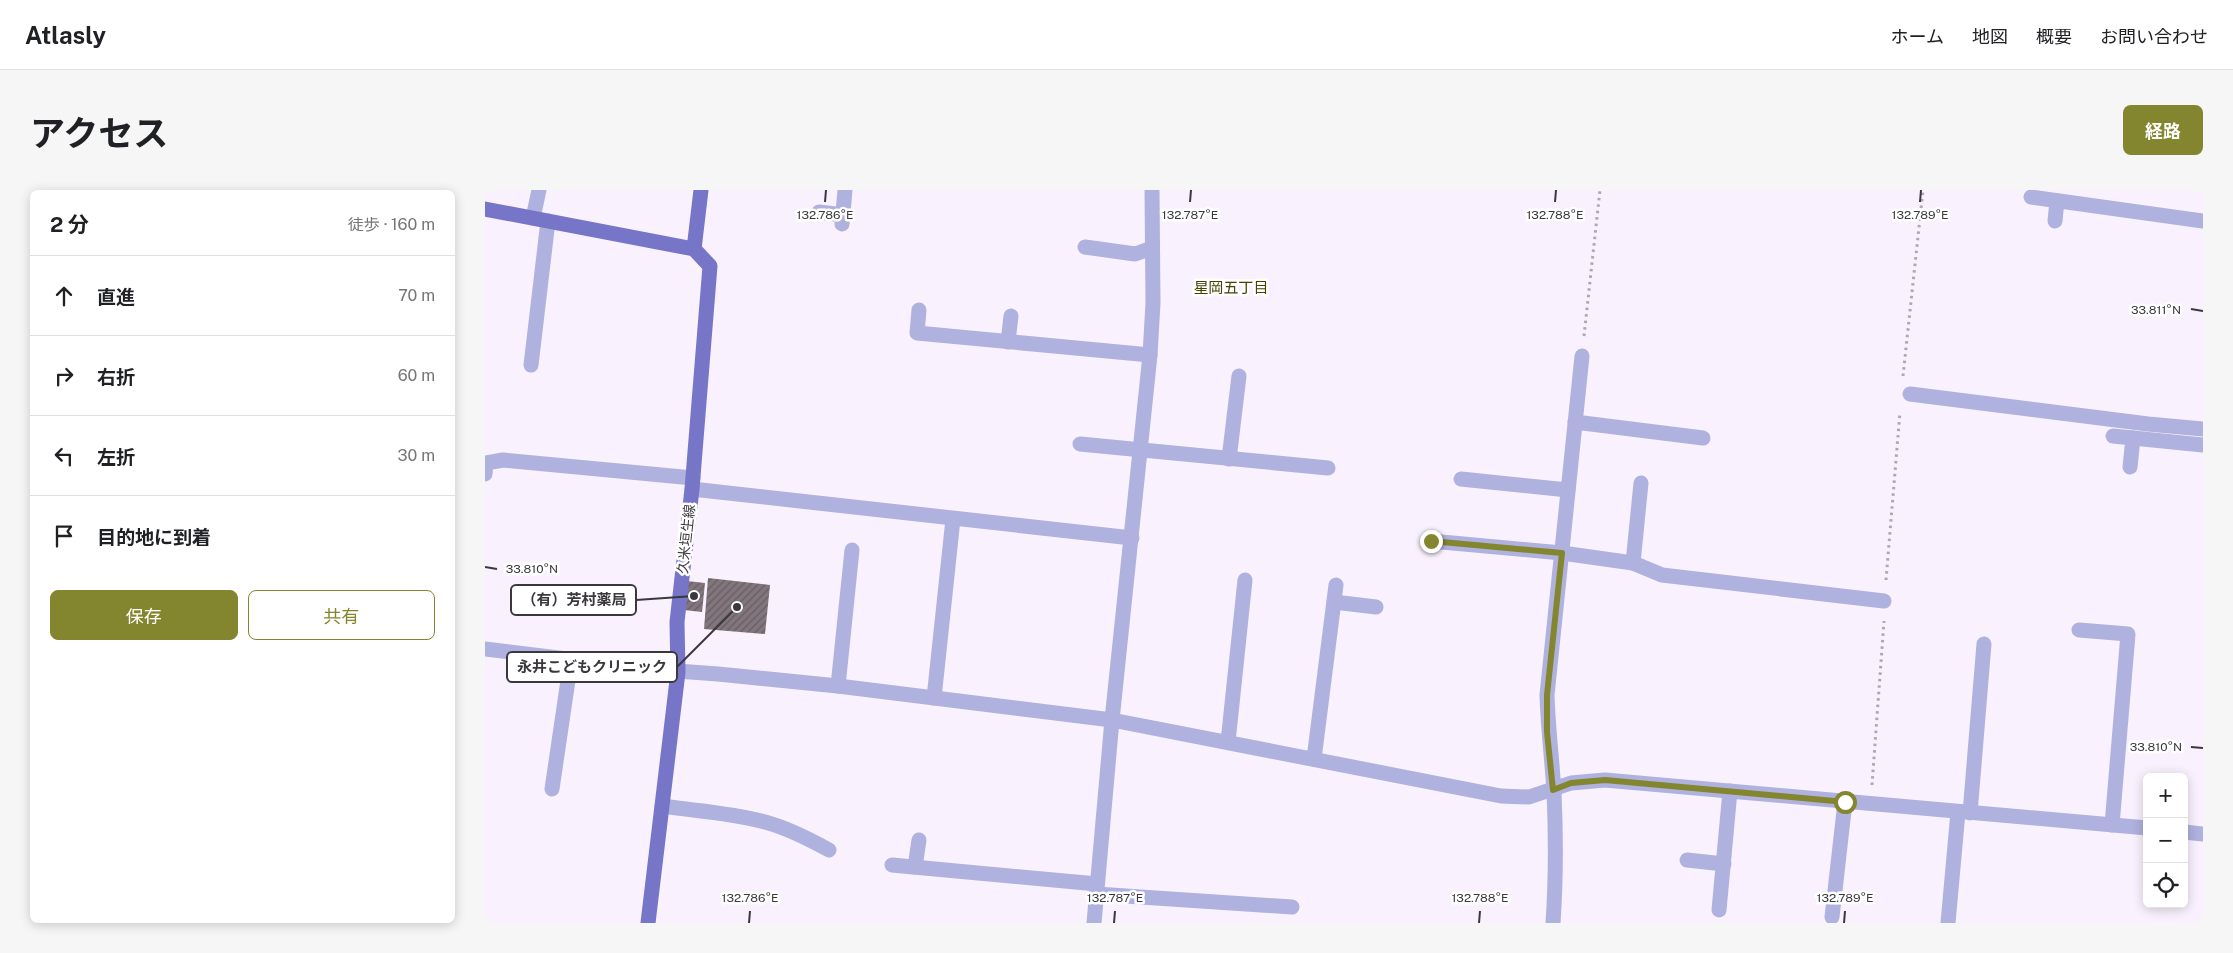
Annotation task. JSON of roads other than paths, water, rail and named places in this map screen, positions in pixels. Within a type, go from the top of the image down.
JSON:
[{"type":"main road","points":[[485,208],[694,249],[701,190]]},
{"type":"main road","name":"久米垣生線","points":[[648,923],[679,672],[677,622],[692,484],[710,266],[694,249]]},
{"type":"street","points":[[533,218],[539,190]]},
{"type":"street","points":[[819,212],[842,219],[845,190]]},
{"type":"street","points":[[1094,923],[1112,720],[1150,355],[1153,303],[1152,190]]},
{"type":"street","points":[[2031,197],[2203,221]]},
{"type":"street","points":[[2055,221],[2057,201]]},
{"type":"street","points":[[531,365],[549,221]]},
{"type":"street","points":[[1085,247],[1135,254],[1152,248]]},
{"type":"street","points":[[919,310],[917,333],[1150,355]]},
{"type":"street","points":[[1008,342],[1011,316]]},
{"type":"street","points":[[1553,923],[1556,885],[1553,790],[1547,732],[1547,695],[1582,356]]},
{"type":"street","points":[[1229,458],[1239,376]]},
{"type":"street","points":[[1905,395],[2148,424],[2203,428]]},
{"type":"street","points":[[1575,422],[1703,438]]},
{"type":"street","points":[[2113,436],[2203,445]]},
{"type":"street","points":[[2131,467],[2133,438]]},
{"type":"street","points":[[1080,444],[1328,468]]},
{"type":"street","points":[[485,474],[486,464],[503,460],[953,519],[1132,538]]},
{"type":"street","points":[[1461,479],[1568,490]]},
{"type":"street","points":[[1633,563],[1641,483]]},
{"type":"street","points":[[934,698],[953,519]]},
{"type":"street","points":[[1431,541],[1562,553],[1633,563],[1662,575],[1884,601]]},
{"type":"street","points":[[837,686],[852,550]]},
{"type":"street","points":[[1227,742],[1245,580]]},
{"type":"street","points":[[1314,760],[1336,585]]},
{"type":"street","points":[[1333,602],[1376,607]]},
{"type":"street","points":[[2079,630],[2128,634],[2112,825]]},
{"type":"street","points":[[1948,923],[1964,812],[1984,644]]},
{"type":"street","points":[[485,649],[679,672],[837,686],[1112,720],[1501,796],[1529,797],[1571,783],[1605,780],[2143,828]]},
{"type":"street","points":[[552,790],[571,660]]},
{"type":"street","points":[[1719,910],[1730,791]]},
{"type":"street","points":[[1832,917],[1845,802]]},
{"type":"street","points":[[662,806],[739,816],[767,822],[794,832],[829,850]]},
{"type":"street","points":[[2188,832],[2203,834]]},
{"type":"street","points":[[915,867],[919,840]]},
{"type":"street","points":[[1687,860],[1724,864]]},
{"type":"street","points":[[892,865],[1097,889],[1292,907]]},
{"type":"place","name":"（有）芳村薬局","points":[[694,596]]},
{"type":"place","name":"永井こどもクリニック","points":[[737,607]]},
{"type":"district","name":"星岡五丁目","points":[[1231,287]]}]
